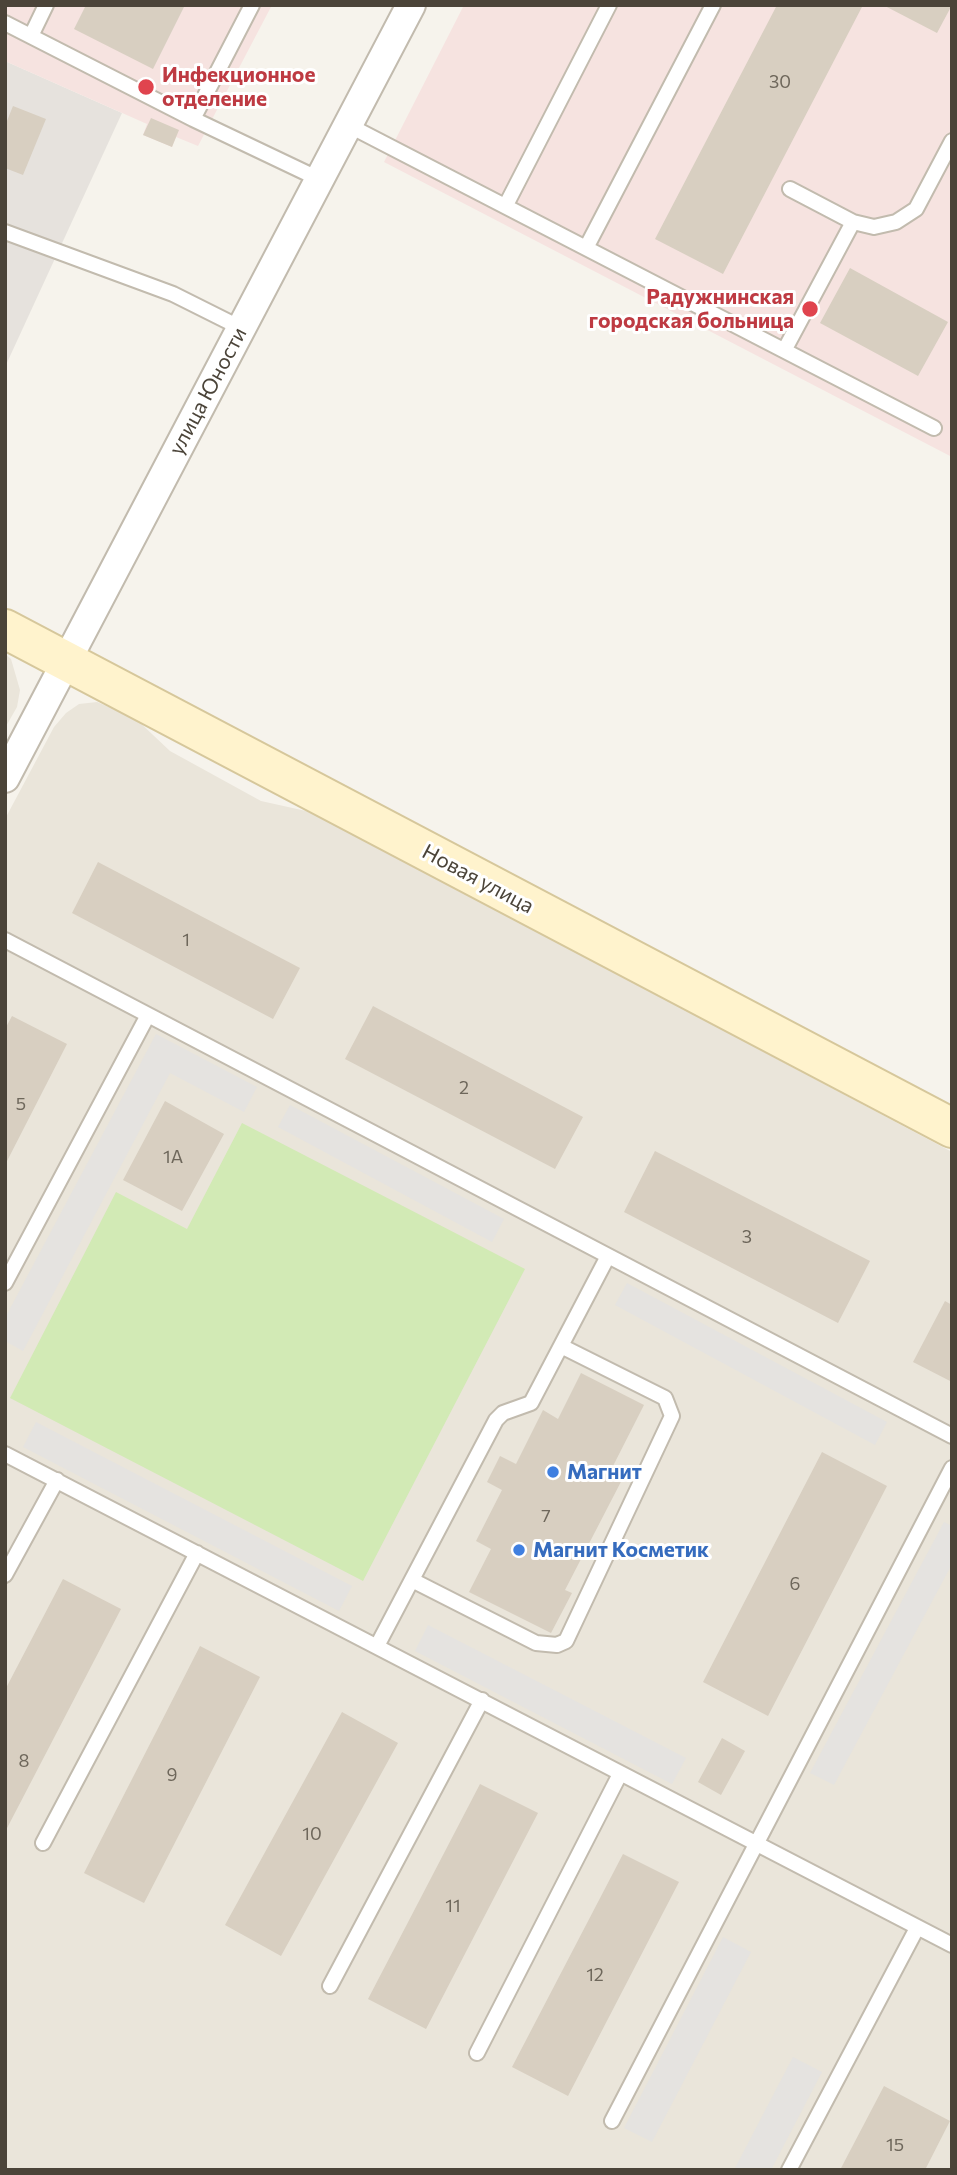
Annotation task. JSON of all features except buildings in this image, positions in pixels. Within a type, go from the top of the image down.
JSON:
[{"type":"street","name":"улица Юности","points":[[5,778],[411,5]]},
{"type":"street","name":"Новая улица","points":[[5,629],[952,1128]]},
{"type":"lane","points":[[31,36],[46,5]]},
{"type":"lane","points":[[193,119],[252,5]]},
{"type":"lane","points":[[506,205],[609,5]]},
{"type":"lane","points":[[586,248],[713,5]]},
{"type":"lane","points":[[5,23],[193,119],[319,178]]},
{"type":"lane","points":[[348,125],[934,428]]},
{"type":"lane","points":[[790,189],[853,222],[874,227],[896,222],[916,209],[952,141]]},
{"type":"lane","points":[[785,349],[853,222]]},
{"type":"lane","points":[[5,232],[173,294],[241,328]]},
{"type":"lane","points":[[5,940],[607,1258],[952,1436]]},
{"type":"lane","points":[[5,1283],[148,1015]]},
{"type":"lane","points":[[377,1646],[495,1420],[503,1413],[531,1403],[607,1258]]},
{"type":"lane","points":[[412,1580],[536,1643],[557,1645],[565,1641],[672,1416],[665,1398],[561,1346]]},
{"type":"lane","points":[[5,1454],[952,1945]]},
{"type":"lane","points":[[612,2121],[952,1468]]},
{"type":"lane","points":[[5,1575],[57,1480]]},
{"type":"lane","points":[[43,1843],[197,1553]]},
{"type":"lane","points":[[330,1986],[482,1700]]},
{"type":"lane","points":[[477,2053],[620,1774]]},
{"type":"lane","points":[[789,2170],[917,1928]]},
{"type":"shaded area","name":"Инфекционное отделение","points":[[5,5],[272,5],[198,146],[176,137],[172,147],[143,135],[147,124],[5,61]]},
{"type":"shaded area","name":"Радужнинская городская больница","points":[[464,5],[952,5],[952,457],[384,162]]},
{"type":"shaded area","points":[[5,61],[122,113],[5,367]]},
{"type":"shaded area","points":[[5,654],[11,659],[20,690],[17,707],[5,728]]},
{"type":"shaded area","points":[[97,702],[135,718],[170,751],[261,801],[315,813],[952,1152],[952,2170],[5,2170],[5,819],[54,727],[66,713],[79,704]]},
{"type":"shaded area","points":[[156,1034],[257,1087],[244,1112],[170,1073],[23,1351],[5,1341],[5,1318]]},
{"type":"shaded area","points":[[290,1105],[504,1219],[492,1242],[278,1127]]},
{"type":"shaded area","points":[[627,1283],[887,1422],[875,1445],[615,1305]]},
{"type":"shaded area","points":[[36,1422],[352,1586],[339,1611],[23,1447]]},
{"type":"shaded area","points":[[944,1522],[952,1526],[952,1564],[834,1785],[810,1773]]},
{"type":"shaded area","points":[[428,1625],[686,1758],[672,1784],[415,1651]]},
{"type":"shaded area","points":[[723,1937],[751,1952],[652,2142],[624,2128]]},
{"type":"shaded area","points":[[793,2057],[822,2072],[771,2170],[734,2170]]},
{"type":"green space","points":[[242,1123],[525,1269],[363,1581],[10,1398],[116,1192],[187,1229]]},
{"type":"place","name":"Инфекционное отделение","points":[[146,87]]},
{"type":"place","name":"Радужнинская городская больница","points":[[810,309]]},
{"type":"place","name":"Магнит","points":[[553,1472]]},
{"type":"place","name":"Магнит Косметик","points":[[519,1550]]}]
